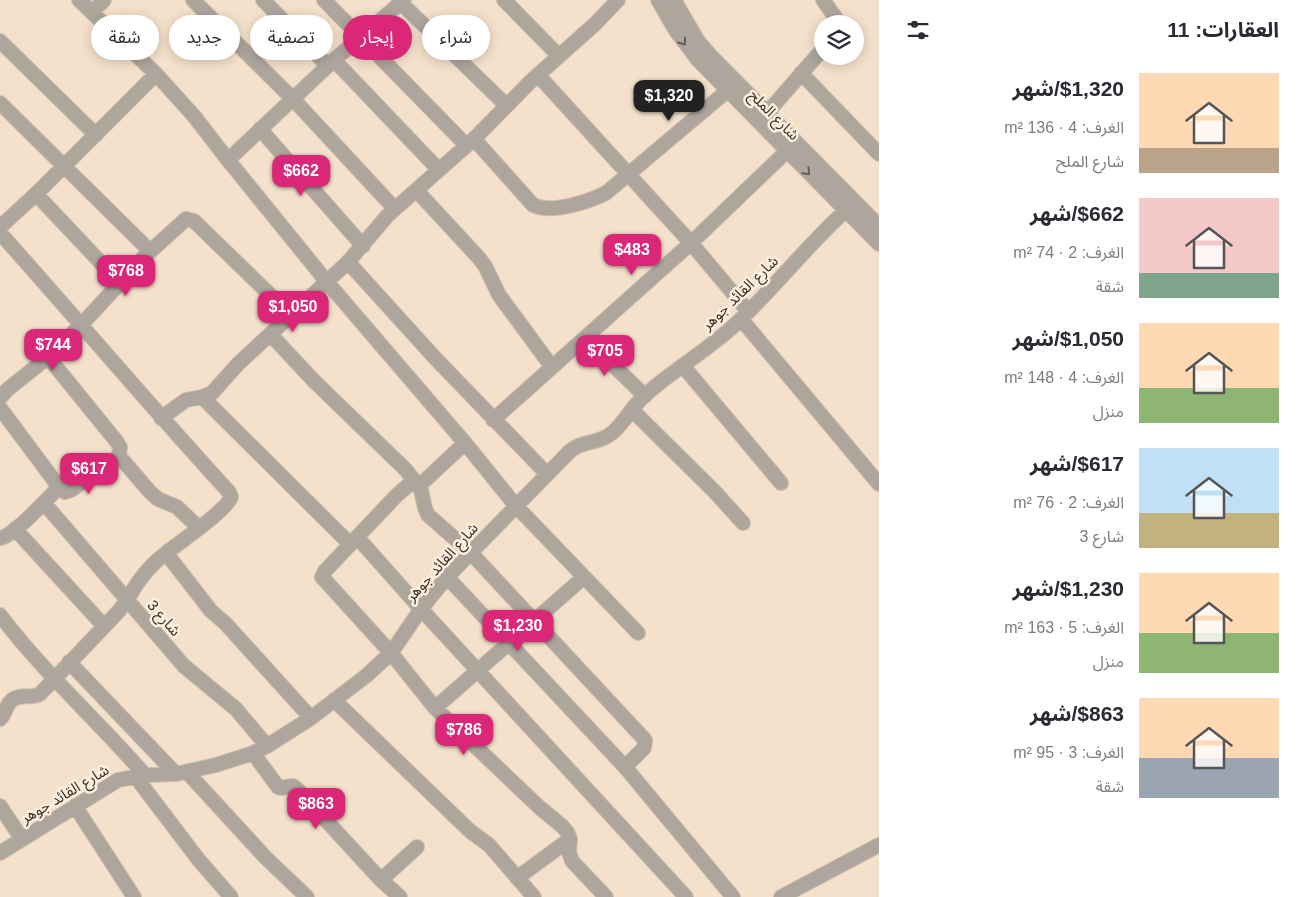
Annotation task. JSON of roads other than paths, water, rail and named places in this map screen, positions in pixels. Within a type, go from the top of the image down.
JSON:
[{"type":"street","points":[[79,0],[156,74],[194,116],[326,282],[465,443],[516,506],[638,633]]},
{"type":"street","points":[[92,12],[104,0]]},
{"type":"street","points":[[192,0],[292,99],[395,209]]},
{"type":"street","points":[[263,0],[331,63],[439,170]]},
{"type":"street","points":[[324,0],[343,19]]},
{"type":"street","points":[[504,0],[559,56]]},
{"type":"street","points":[[162,418],[186,400],[212,393],[238,364],[364,246],[376,229],[395,209],[470,142],[538,74],[595,24],[618,0]]},
{"type":"street","name":"شارع الملح","points":[[658,0],[686,45],[727,91],[787,151],[850,206],[876,218]]},
{"type":"street","name":"شارع الملح","points":[[674,0],[698,41],[767,113],[850,206],[879,244]]},
{"type":"street","points":[[823,0],[834,15]]},
{"type":"street","points":[[387,15],[403,2],[506,106]]},
{"type":"street","points":[[0,41],[96,135]]},
{"type":"street","points":[[228,160],[343,53]]},
{"type":"street","points":[[767,113],[814,58]]},
{"type":"street","points":[[385,60],[529,202],[544,209],[585,203],[606,193],[727,91]]},
{"type":"street","points":[[800,73],[879,154]]},
{"type":"street","points":[[0,719],[9,702],[13,699],[40,694],[128,601],[138,581],[166,553],[231,500],[231,494],[162,418],[82,324],[2,224],[36,194],[156,74]]},
{"type":"street","points":[[538,74],[691,243],[745,315],[879,484]]},
{"type":"street","points":[[0,102],[150,251]]},
{"type":"street","points":[[260,129],[364,246]]},
{"type":"street","points":[[493,420],[691,243],[787,151]]},
{"type":"street","points":[[417,190],[479,258],[503,301],[552,367]]},
{"type":"street","points":[[36,194],[120,283]]},
{"type":"street","name":"شارع القائد جوهر","points":[[0,854],[110,783],[140,775],[181,773],[216,765],[253,753],[311,718],[366,676],[391,653],[421,609],[447,577],[575,447],[606,438],[613,432],[645,396],[714,343],[745,315],[850,206]]},
{"type":"street","points":[[0,398],[7,390],[48,357],[82,324],[150,251],[182,221],[190,219],[291,315]]},
{"type":"street","points":[[348,262],[493,420],[547,474]]},
{"type":"street","points":[[271,335],[406,470],[421,490],[428,514],[470,552],[645,740],[644,748],[625,767]]},
{"type":"street","points":[[585,338],[645,396]]},
{"type":"street","points":[[48,357],[117,442],[120,447],[119,456],[150,492],[158,499],[177,507],[199,528]]},
{"type":"street","points":[[683,366],[781,483]]},
{"type":"street","points":[[202,397],[354,541],[421,609],[686,897]]},
{"type":"street","points":[[0,408],[64,492],[69,492],[119,456]]},
{"type":"street","points":[[632,410],[715,492],[743,523]]},
{"type":"street","points":[[465,443],[416,483],[396,496],[325,571],[322,577],[391,653],[435,708],[539,807],[562,826],[570,839],[569,852],[572,860],[606,897]]},
{"type":"street","points":[[0,538],[15,529],[44,503],[59,486]]},
{"type":"street","name":"شارع 3","points":[[44,503],[184,666],[236,709],[267,746]]},
{"type":"street","points":[[15,529],[104,626]]},
{"type":"street","points":[[166,553],[211,611],[225,623],[311,718]]},
{"type":"street","points":[[447,577],[625,767],[733,897]]},
{"type":"street","points":[[435,708],[477,669],[584,577]]},
{"type":"street","points":[[0,615],[54,679],[110,736],[140,775],[198,859],[231,897]]},
{"type":"street","points":[[70,662],[307,897]]},
{"type":"street","points":[[334,700],[470,831],[488,845],[534,897]]},
{"type":"street","points":[[253,753],[278,787],[293,786],[300,790],[381,880],[400,897]]},
{"type":"street","points":[[0,806],[22,839]]},
{"type":"street","points":[[75,806],[134,897]]},
{"type":"street","points":[[518,878],[570,839]]},
{"type":"street","points":[[781,897],[879,845]]},
{"type":"street","points":[[381,880],[417,847]]}]
